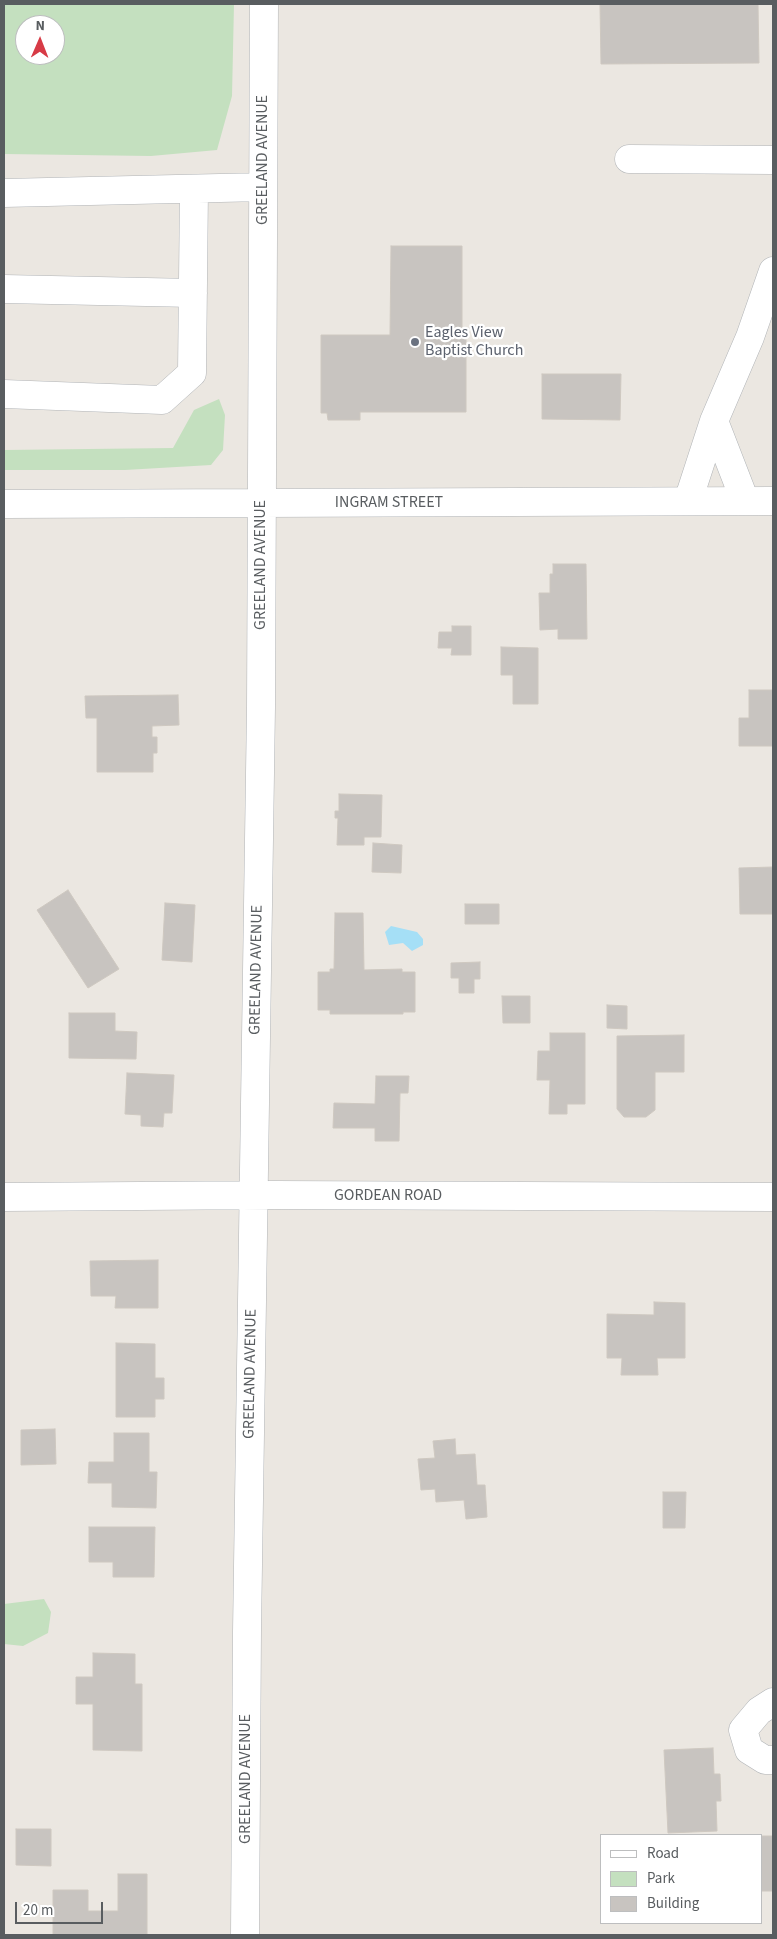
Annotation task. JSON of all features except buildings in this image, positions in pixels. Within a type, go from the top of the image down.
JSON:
[{"type":"street","name":"GREELAND AVENUE","points":[[245,1935],[247,1621],[261,707],[264,4]]},
{"type":"street","points":[[628,159],[773,160]]},
{"type":"street","points":[[4,193],[263,187]]},
{"type":"street","points":[[4,394],[162,400],[192,373],[194,189]]},
{"type":"street","points":[[688,501],[714,421],[750,337],[773,270]]},
{"type":"street","points":[[4,289],[193,293]]},
{"type":"street","points":[[714,421],[745,501]]},
{"type":"street","name":"INGRAM STREET","points":[[4,504],[773,500]]},
{"type":"street","name":"GORDEAN ROAD","points":[[4,1197],[773,1197]]},
{"type":"street","points":[[773,1702],[758,1711],[743,1730],[749,1750],[765,1760],[773,1760]]},
{"type":"green space","points":[[4,4],[234,4],[232,96],[217,150],[151,156],[4,154]]},
{"type":"green space","points":[[219,399],[225,415],[223,450],[211,465],[125,470],[4,470],[4,450],[173,448],[194,410]]},
{"type":"green space","points":[[44,1599],[51,1612],[48,1633],[23,1646],[4,1644],[4,1604]]},
{"type":"water","points":[[391,926],[417,932],[423,939],[423,945],[412,951],[403,943],[389,945],[385,932]]},
{"type":"place","name":"Eagles View Baptist Church","points":[[415,342]]}]
